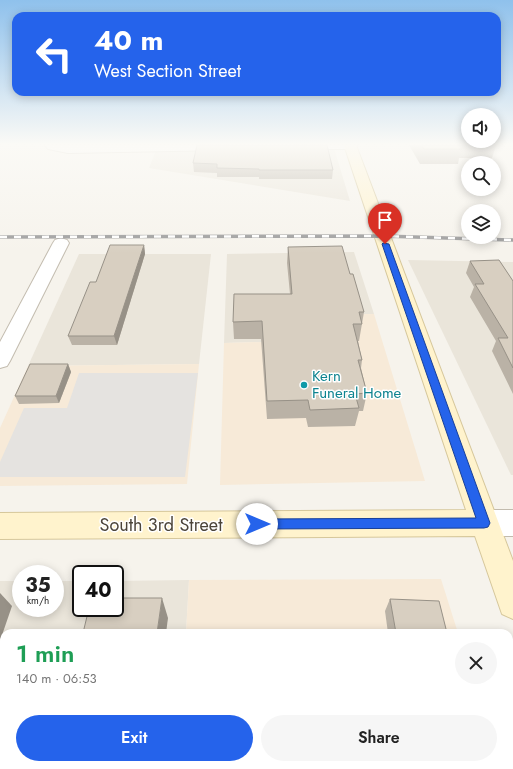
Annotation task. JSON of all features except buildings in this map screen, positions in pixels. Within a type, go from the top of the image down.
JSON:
[{"type":"street","points":[[364,181],[513,603]]},
{"type":"street","points":[[0,361],[61,243]]},
{"type":"street","name":"South 3rd Street","points":[[0,526],[513,523]]},
{"type":"shaded area","points":[[227,181],[344,181],[350,201]]},
{"type":"shaded area","points":[[354,252],[374,314],[290,315],[293,341],[224,343],[227,254]]},
{"type":"shaded area","points":[[79,254],[211,254],[199,364],[28,366]]},
{"type":"shaded area","points":[[408,260],[513,262],[513,475],[511,475]]},
{"type":"shaded area","points":[[374,314],[425,481],[220,485],[224,343],[293,341],[290,315]]},
{"type":"shaded area","points":[[199,364],[187,484],[0,486],[0,428],[28,366]]},
{"type":"shaded area","points":[[79,373],[198,373],[185,477],[0,477],[0,462],[24,408],[67,408]]},
{"type":"shaded area","points":[[441,579],[457,629],[186,629],[189,580]]},
{"type":"shaded area","points":[[189,580],[186,629],[0,629],[0,581],[12,581],[12,617],[64,617],[64,581],[72,581],[72,617],[124,617],[124,581]]},
{"type":"railway","points":[[0,237],[383,236],[513,240]]},
{"type":"place","name":"Kern Funeral Home","points":[[304,385]]},
{"type":"route","points":[[257,524],[484,523],[385,244]]}]
